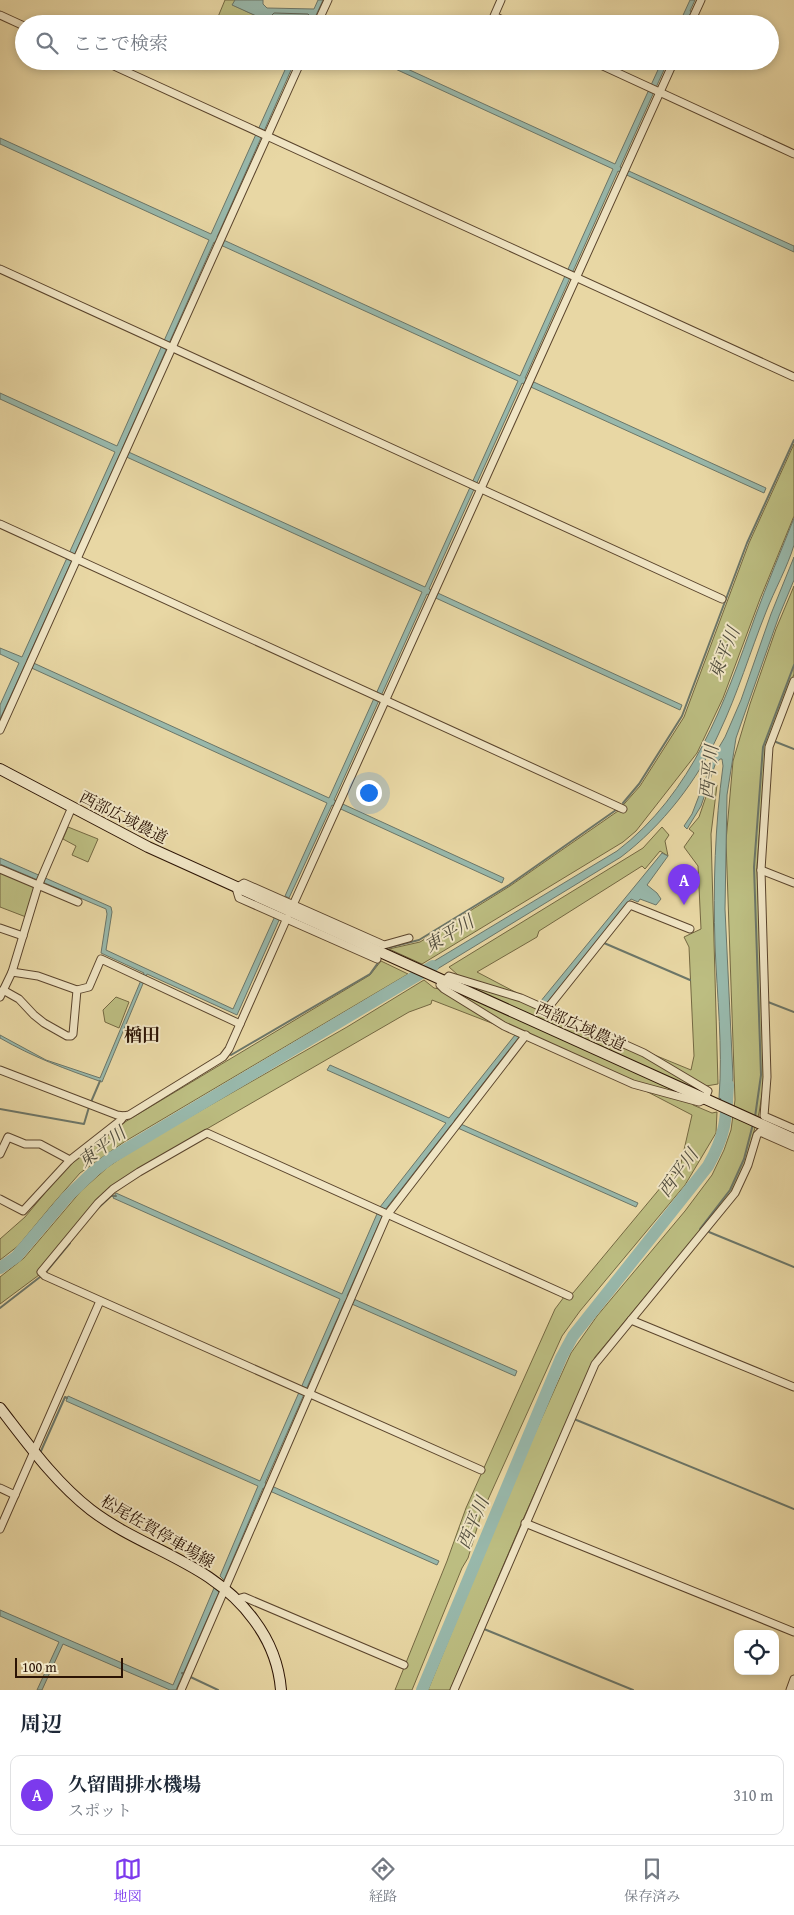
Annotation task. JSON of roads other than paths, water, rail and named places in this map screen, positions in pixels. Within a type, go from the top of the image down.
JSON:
[{"type":"street","points":[[322,15],[328,0]]},
{"type":"street","points":[[494,15],[501,0]]},
{"type":"street","points":[[694,15],[701,0]]},
{"type":"street","points":[[0,15],[15,22]]},
{"type":"street","points":[[123,70],[794,376]]},
{"type":"street","points":[[0,730],[297,70]]},
{"type":"street","points":[[611,70],[794,154]]},
{"type":"street","points":[[293,905],[383,699],[431,598],[574,277],[626,168],[669,70]]},
{"type":"street","points":[[0,269],[722,599]]},
{"type":"street","points":[[0,524],[623,809]]},
{"type":"street","points":[[794,681],[769,747],[761,870],[767,1078],[764,1116],[794,1130]]},
{"type":"street","name":"西部広域農道","points":[[0,769],[148,846],[236,888],[794,1139]]},
{"type":"street","points":[[72,807],[39,884],[10,975],[2,993],[19,999],[44,1023],[67,1036],[71,1036],[73,1034],[77,990]]},
{"type":"street","points":[[0,869],[78,902]]},
{"type":"street","points":[[761,870],[794,882]]},
{"type":"street","points":[[377,959],[239,898],[236,888],[244,883],[384,945],[409,938]]},
{"type":"street","points":[[547,1009],[630,905],[690,929]]},
{"type":"street","points":[[0,1070],[124,1116],[129,1115],[223,1057],[229,1049],[287,918]]},
{"type":"street","points":[[0,928],[23,936]]},
{"type":"street","points":[[0,976],[38,976],[77,990],[89,987],[100,959],[240,1024]]},
{"type":"street","points":[[449,976],[521,998],[547,1009],[644,1053],[708,1091],[705,1099],[699,1102],[633,1084],[504,1026],[444,989],[440,984],[444,981],[449,976]]},
{"type":"street","points":[[181,1690],[387,1215],[526,1035]]},
{"type":"street","points":[[0,1198],[23,1211],[70,1160],[124,1116]]},
{"type":"street","points":[[454,1690],[595,1364],[633,1315],[712,1223],[735,1193],[748,1165],[757,1135],[760,1132],[794,1147]]},
{"type":"street","points":[[481,1470],[100,1301],[40,1272],[98,1203],[113,1190],[139,1172],[207,1134],[569,1296]]},
{"type":"street","points":[[0,1154],[8,1137],[25,1144],[40,1144],[70,1160]]},
{"type":"street","points":[[0,1529],[100,1301]]},
{"type":"street","points":[[631,1320],[794,1387]]},
{"type":"street","name":"松尾佐賀停車場線","points":[[0,1408],[34,1452],[70,1492],[93,1511],[115,1526],[197,1569],[237,1599],[261,1630],[272,1654],[280,1678],[281,1690]]},
{"type":"street","points":[[0,1488],[15,1495]]},
{"type":"street","points":[[525,1523],[794,1632]]},
{"type":"street","points":[[237,1599],[244,1597],[404,1665]]},
{"type":"street","points":[[790,1690],[794,1679]]},
{"type":"water","points":[[235,0],[263,0],[263,4],[267,8],[314,9],[318,0],[323,0],[316,15],[254,15],[232,5]]},
{"type":"water","points":[[690,0],[695,0],[690,11],[699,15],[683,15]]},
{"type":"water","points":[[285,70],[291,70],[217,237],[520,376],[613,169],[398,70],[410,70],[615,164],[658,70],[664,70],[620,167],[794,246],[794,252],[618,171],[525,378],[766,488],[764,493],[522,383],[429,589],[682,705],[680,710],[427,594],[334,800],[504,878],[502,883],[332,805],[289,898],[285,896],[327,803],[25,665],[0,719],[0,705],[19,663],[0,654],[0,648],[22,657],[115,452],[0,399],[0,393],[117,446],[209,240],[0,144],[0,138],[211,234]],"holes":[[[214,242],[518,381],[425,587],[122,449]],[[120,454],[422,592],[329,798],[27,660]]]},
{"type":"water","points":[[794,518],[794,545],[766,612],[732,703],[701,768],[678,801],[651,831],[621,857],[434,971],[426,966],[617,851],[643,828],[666,802],[686,774],[718,714]]},
{"type":"water","points":[[794,557],[794,580],[779,616],[736,738],[727,795],[725,909],[733,1077],[732,1103],[719,1098],[720,1041],[714,900],[716,833],[723,766],[722,759],[715,765],[701,806],[687,829],[684,826],[692,814],[715,754],[725,737],[741,700],[771,614]]},
{"type":"water","points":[[662,853],[668,856],[647,885],[661,899],[656,905],[640,899],[638,902],[631,899],[545,1005],[540,1002]]},
{"type":"water","points":[[0,858],[111,907],[112,912],[106,950],[233,1009],[275,916],[280,918],[237,1015],[147,974],[102,1082],[37,1057],[0,1038],[0,1035],[46,1060],[100,1078],[144,973],[101,953],[107,914],[106,909],[0,864]]},
{"type":"water","points":[[515,1035],[519,1037],[454,1121],[638,1203],[636,1207],[451,1125],[385,1210],[347,1296],[517,1371],[515,1376],[345,1301],[265,1483],[439,1561],[437,1565],[263,1488],[224,1580],[220,1576],[258,1486],[66,1401],[68,1396],[260,1481],[340,1299],[113,1198],[116,1193],[342,1294],[380,1207],[446,1123],[327,1070],[330,1065],[449,1118]]},
{"type":"water","points":[[214,1588],[219,1592],[176,1690],[170,1690],[63,1644],[42,1690],[37,1690],[59,1642],[0,1616],[0,1610],[173,1685]]},
{"type":"waterway","points":[[623,803],[639,784],[682,716],[747,543],[794,440]]},
{"type":"waterway","points":[[755,1117],[761,1075],[754,867],[763,747],[794,665]]},
{"type":"waterway","points":[[776,742],[794,749]]},
{"type":"waterway","points":[[387,948],[419,940],[509,885],[616,810]]},
{"type":"waterway","points":[[604,943],[690,980]]},
{"type":"waterway","points":[[231,1055],[370,974],[380,960]]},
{"type":"waterway","name":"東平川","points":[[0,1268],[16,1257],[67,1197],[95,1170],[111,1158],[433,966]]},
{"type":"waterway","points":[[768,1002],[794,1012]]},
{"type":"waterway","points":[[91,1102],[100,1081]]},
{"type":"waterway","name":"西平川","points":[[422,1690],[561,1358],[573,1336],[708,1166],[722,1136],[727,1108],[728,1085]]},
{"type":"waterway","points":[[0,1109],[84,1124],[89,1107]]},
{"type":"waterway","points":[[700,1229],[730,1190],[744,1159],[753,1124]]},
{"type":"waterway","points":[[96,1210],[111,1196],[116,1196]]},
{"type":"waterway","points":[[709,1232],[794,1267]]},
{"type":"waterway","points":[[46,1272],[70,1243]]},
{"type":"waterway","points":[[0,1308],[40,1277]]},
{"type":"waterway","points":[[41,1451],[65,1397],[67,1398]]},
{"type":"waterway","points":[[574,1419],[794,1509]]},
{"type":"waterway","points":[[484,1629],[633,1690]]},
{"type":"waterway","points":[[182,1673],[218,1690]]},
{"type":"place","name":"久留間排水機場","points":[[684,905]]},
{"type":"district","name":"楢田","points":[[142,1035]]}]
